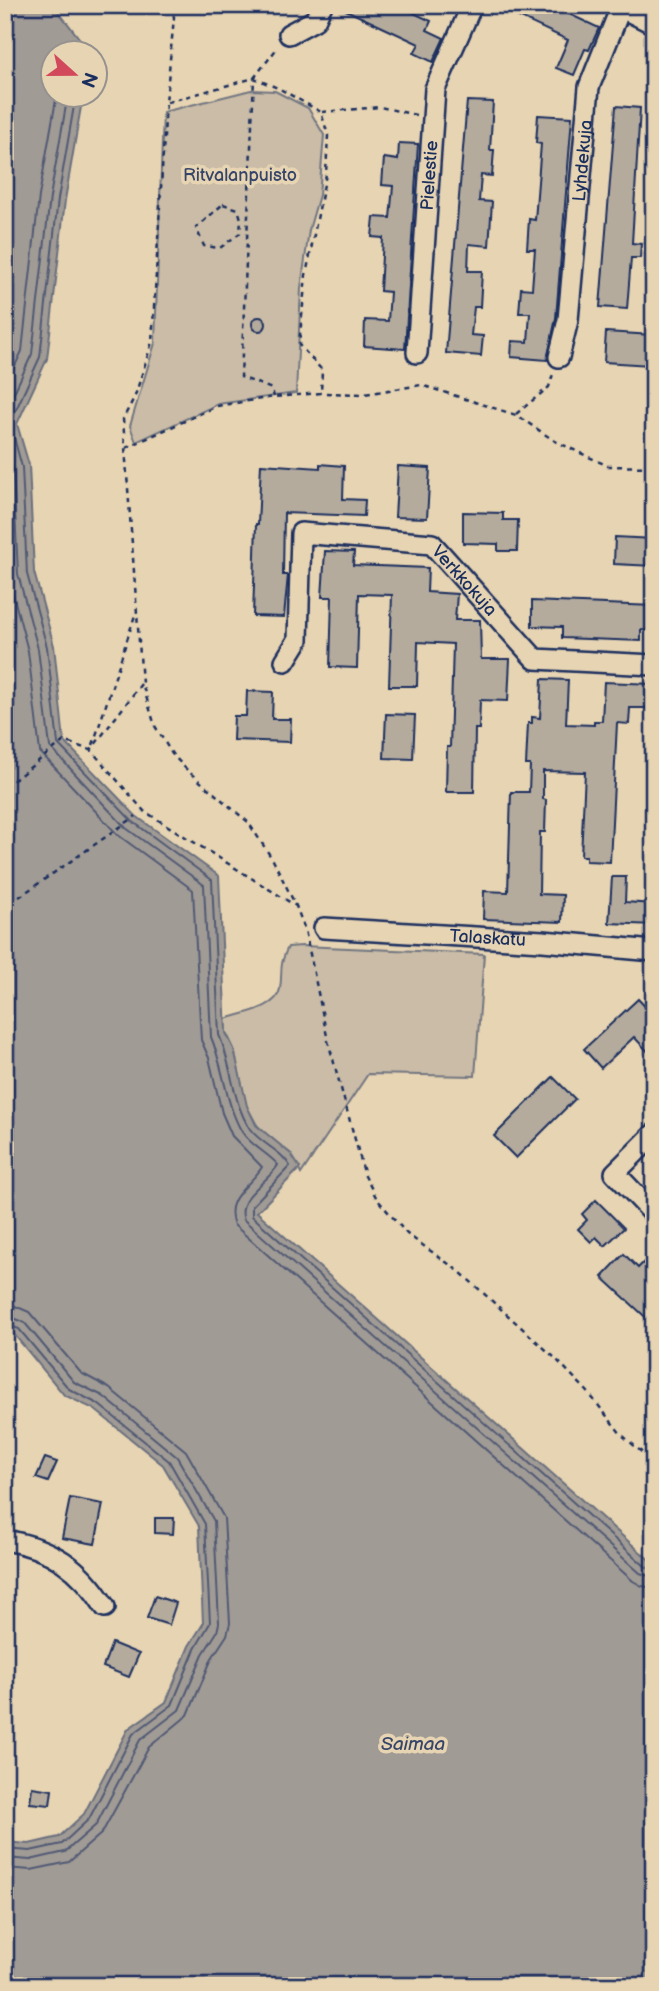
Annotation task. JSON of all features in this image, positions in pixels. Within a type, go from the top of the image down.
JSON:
[{"type":"street","points":[[289,34],[315,20],[322,5]]},
{"type":"street","name":"Pielestie","points":[[417,353],[435,89],[472,5]]},
{"type":"street","points":[[618,6],[654,24]]},
{"type":"street","name":"Lyhdekuja","points":[[559,357],[568,320],[589,87],[618,6]]},
{"type":"street","name":"Verkkokuja","points":[[285,661],[298,640],[301,533],[432,544],[535,659],[654,665]]},
{"type":"street","name":"Talaskatu","points":[[324,928],[543,941],[654,951]]},
{"type":"street","points":[[654,1134],[615,1173],[654,1214]]},
{"type":"street","points":[[5,1540],[32,1545],[54,1555],[94,1589],[105,1607]]},
{"type":"path","points":[[171,5],[174,17],[166,102],[152,342],[135,396],[123,419],[142,683],[155,726],[172,754],[188,772],[248,822],[273,860],[296,906],[305,930],[328,1041],[365,1177],[377,1199],[407,1234],[460,1272],[554,1357],[587,1391],[621,1434],[654,1463]]},
{"type":"path","points":[[274,397],[272,389],[241,377],[247,219],[254,78],[289,34]]},
{"type":"path","points":[[166,102],[254,78],[321,112],[380,107],[433,119]]},
{"type":"path","points":[[321,112],[328,135],[326,174],[306,275],[299,345],[322,370],[321,393]]},
{"type":"path","points":[[223,205],[238,209],[241,219],[240,233],[220,248],[204,246],[196,228],[223,205]]},
{"type":"path","points":[[241,219],[247,219]]},
{"type":"path","points":[[124,448],[218,406],[274,397],[321,393],[363,394],[421,385],[516,415],[555,441],[608,466],[654,467]]},
{"type":"path","points":[[516,415],[549,387]]},
{"type":"path","points":[[91,750],[137,609]]},
{"type":"path","points":[[91,750],[142,683]]},
{"type":"path","points":[[5,786],[64,741],[91,750],[144,811],[296,906]]},
{"type":"path","points":[[19,897],[136,816]]},
{"type":"green space","name":"Ritvalanpuisto","points":[[251,90],[275,91],[308,108],[324,135],[319,195],[309,230],[301,288],[296,393],[218,404],[136,442],[130,426],[155,343],[163,112]]},
{"type":"green space","points":[[288,947],[484,954],[475,1076],[368,1074],[301,1174],[290,1153],[269,1138],[257,1125],[246,1105],[234,1049],[226,1032],[225,1019],[266,1006],[273,1001],[280,989],[282,965]]},
{"type":"water","name":"Saimaa","points":[[5,5],[57,5],[58,11],[79,38],[38,38],[38,108],[81,108],[65,200],[47,359],[17,424],[29,465],[34,572],[54,646],[64,741],[136,816],[219,876],[226,1033],[234,1049],[247,1106],[256,1125],[291,1154],[300,1168],[257,1212],[654,1564],[654,1986],[5,1986],[5,1842],[29,1844],[59,1837],[84,1814],[128,1729],[166,1702],[189,1646],[203,1624],[199,1526],[163,1465],[94,1409],[64,1395],[13,1333],[5,1330]]},
{"type":"building","points":[[335,5],[397,5],[431,21],[427,30],[444,38],[433,62],[414,53],[419,44]]},
{"type":"building","points":[[493,5],[550,5],[599,28],[589,50],[585,49],[574,75],[556,68],[568,40]]},
{"type":"building","points":[[467,101],[493,102],[490,150],[494,150],[492,176],[481,175],[479,201],[492,202],[489,246],[469,244],[468,271],[482,271],[480,307],[474,307],[471,335],[483,336],[481,356],[446,353]]},
{"type":"building","points":[[616,106],[640,108],[632,243],[641,244],[640,258],[631,258],[627,309],[600,307]]},
{"type":"building","points":[[538,115],[572,117],[556,318],[547,360],[511,357],[512,341],[528,342],[530,313],[519,313],[521,288],[532,289],[535,249],[527,249],[529,219],[535,220],[541,144],[536,143]]},
{"type":"building","points":[[399,143],[418,144],[405,349],[364,346],[365,320],[388,321],[390,292],[380,291],[383,238],[372,237],[374,217],[390,218],[393,186],[382,185],[384,158],[398,160]]},
{"type":"building","points":[[256,317],[262,317],[266,324],[262,331],[256,331],[252,327],[252,321]]},
{"type":"building","points":[[606,332],[652,335],[650,365],[604,362]]},
{"type":"building","points":[[261,464],[320,468],[320,464],[344,466],[343,499],[365,500],[364,516],[284,513],[283,575],[288,575],[284,617],[253,616]]},
{"type":"building","points":[[398,466],[430,468],[427,518],[395,517]]},
{"type":"building","points":[[463,512],[503,513],[503,520],[518,520],[517,551],[498,551],[498,544],[463,543]]},
{"type":"building","points":[[615,537],[654,539],[654,566],[614,564]]},
{"type":"building","points":[[325,551],[354,552],[353,565],[428,568],[427,592],[457,594],[455,620],[480,620],[481,659],[510,659],[508,701],[480,700],[479,729],[475,729],[474,792],[446,792],[453,644],[418,642],[417,686],[389,686],[392,595],[359,594],[357,668],[330,667],[332,597],[322,597]]},
{"type":"building","points":[[532,601],[654,606],[654,631],[641,630],[641,641],[562,638],[562,627],[532,626]]},
{"type":"building","points":[[542,679],[568,680],[566,724],[594,725],[594,721],[602,721],[604,682],[654,684],[654,708],[630,708],[629,724],[617,723],[610,862],[586,861],[586,856],[581,856],[585,772],[543,771],[545,832],[540,832],[539,894],[563,895],[562,922],[483,919],[484,891],[508,892],[511,792],[529,792],[530,765],[526,765],[528,723],[532,723],[532,717],[540,718]]},
{"type":"building","points":[[247,691],[273,692],[272,719],[291,719],[290,742],[233,740],[234,716],[246,716]]},
{"type":"building","points":[[386,714],[415,715],[413,759],[384,758]]},
{"type":"building","points":[[612,877],[626,877],[625,902],[654,904],[654,925],[609,923]]},
{"type":"building","points":[[638,999],[654,1016],[654,1058],[634,1037],[601,1068],[584,1049]]},
{"type":"building","points":[[553,1077],[575,1099],[516,1158],[494,1136]]},
{"type":"building","points":[[596,1200],[624,1228],[605,1246],[596,1237],[591,1242],[578,1229],[587,1220],[582,1214]]},
{"type":"building","points":[[654,1252],[654,1325],[602,1277],[624,1254],[638,1268]]},
{"type":"building","points":[[45,1458],[57,1462],[48,1482],[36,1478]]},
{"type":"building","points":[[70,1498],[103,1504],[95,1544],[62,1538]]},
{"type":"building","points":[[155,1518],[174,1518],[173,1534],[155,1533]]},
{"type":"building","points":[[155,1596],[176,1603],[169,1625],[147,1618]]},
{"type":"building","points":[[112,1643],[139,1654],[129,1677],[103,1667]]},
{"type":"building","points":[[32,1787],[52,1790],[50,1805],[30,1803]]}]
